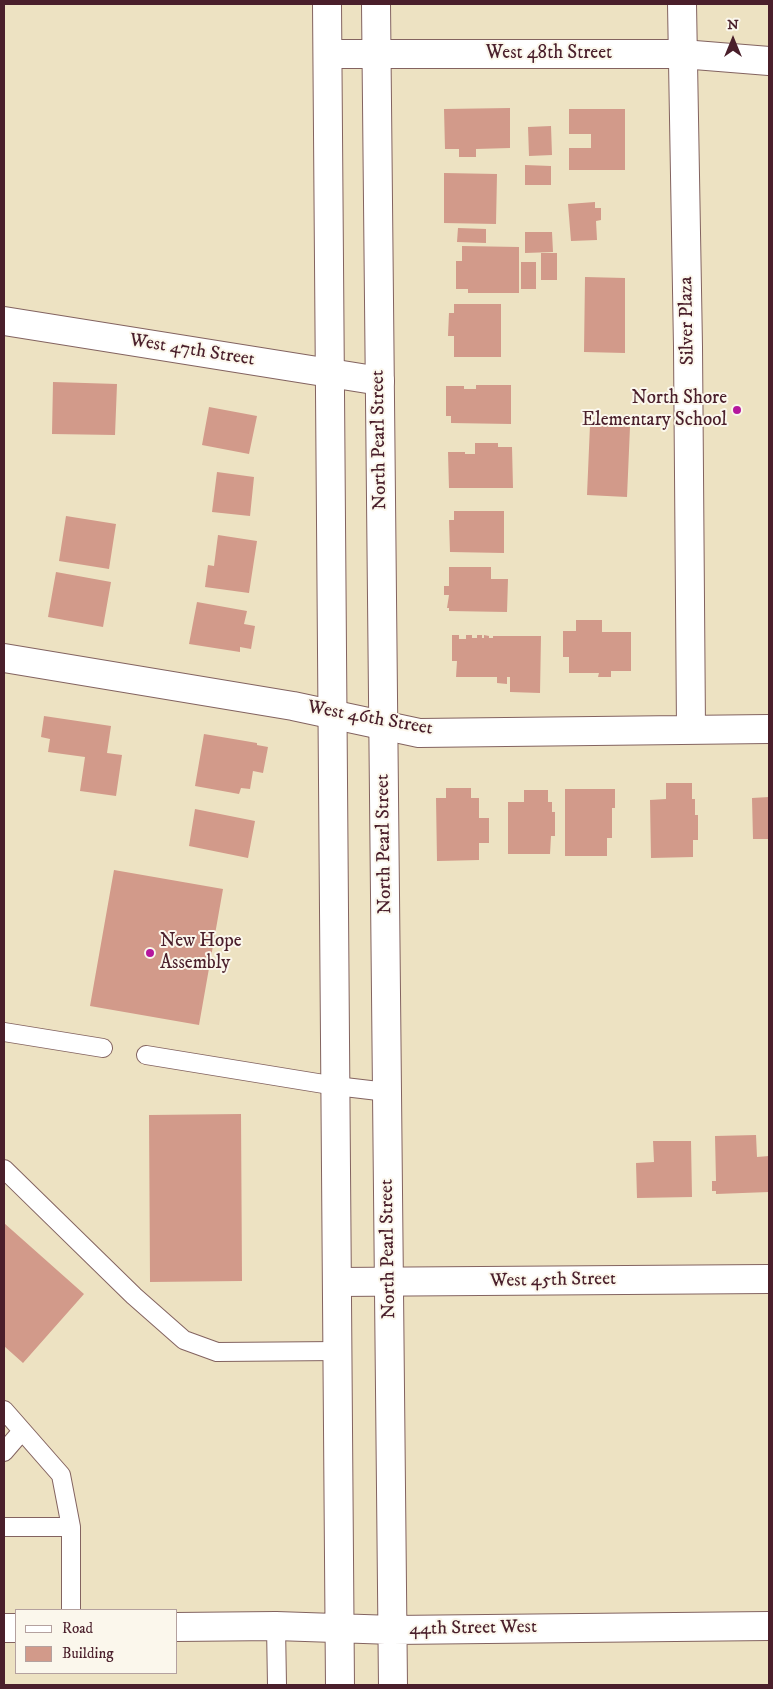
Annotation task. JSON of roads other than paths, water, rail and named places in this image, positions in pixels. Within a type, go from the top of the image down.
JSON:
[{"type":"street","points":[[328,4],[340,1685]]},
{"type":"street","name":"North Pearl Street","points":[[376,4],[393,1685]]},
{"type":"street","name":"Silver Plaza","points":[[682,4],[688,347],[691,729]]},
{"type":"street","name":"West 48th Street","points":[[328,54],[682,54],[769,61]]},
{"type":"street","name":"West 47th Street","points":[[4,321],[380,381]]},
{"type":"street","name":"West 46th Street","points":[[4,658],[333,714],[419,732],[769,729]]},
{"type":"street","name":"West 45th Street","points":[[337,1282],[769,1279]]},
{"type":"street","name":"44th Street West","points":[[178,1627],[276,1626],[393,1630],[769,1626]]},
{"type":"lane","points":[[4,1032],[103,1048]]},
{"type":"lane","points":[[146,1055],[336,1086],[387,1092]]},
{"type":"lane","points":[[4,1169],[134,1296],[184,1340],[216,1352],[338,1350]]},
{"type":"lane","points":[[4,1410],[61,1475],[71,1527],[72,1609]]},
{"type":"lane","points":[[4,1452],[22,1431]]},
{"type":"lane","points":[[4,1527],[71,1527]]},
{"type":"lane","points":[[276,1626],[277,1685]]},
{"type":"place","name":"North Shore Elementary School","points":[[737,410]]},
{"type":"place","name":"New Hope Assembly","points":[[150,953]]}]
